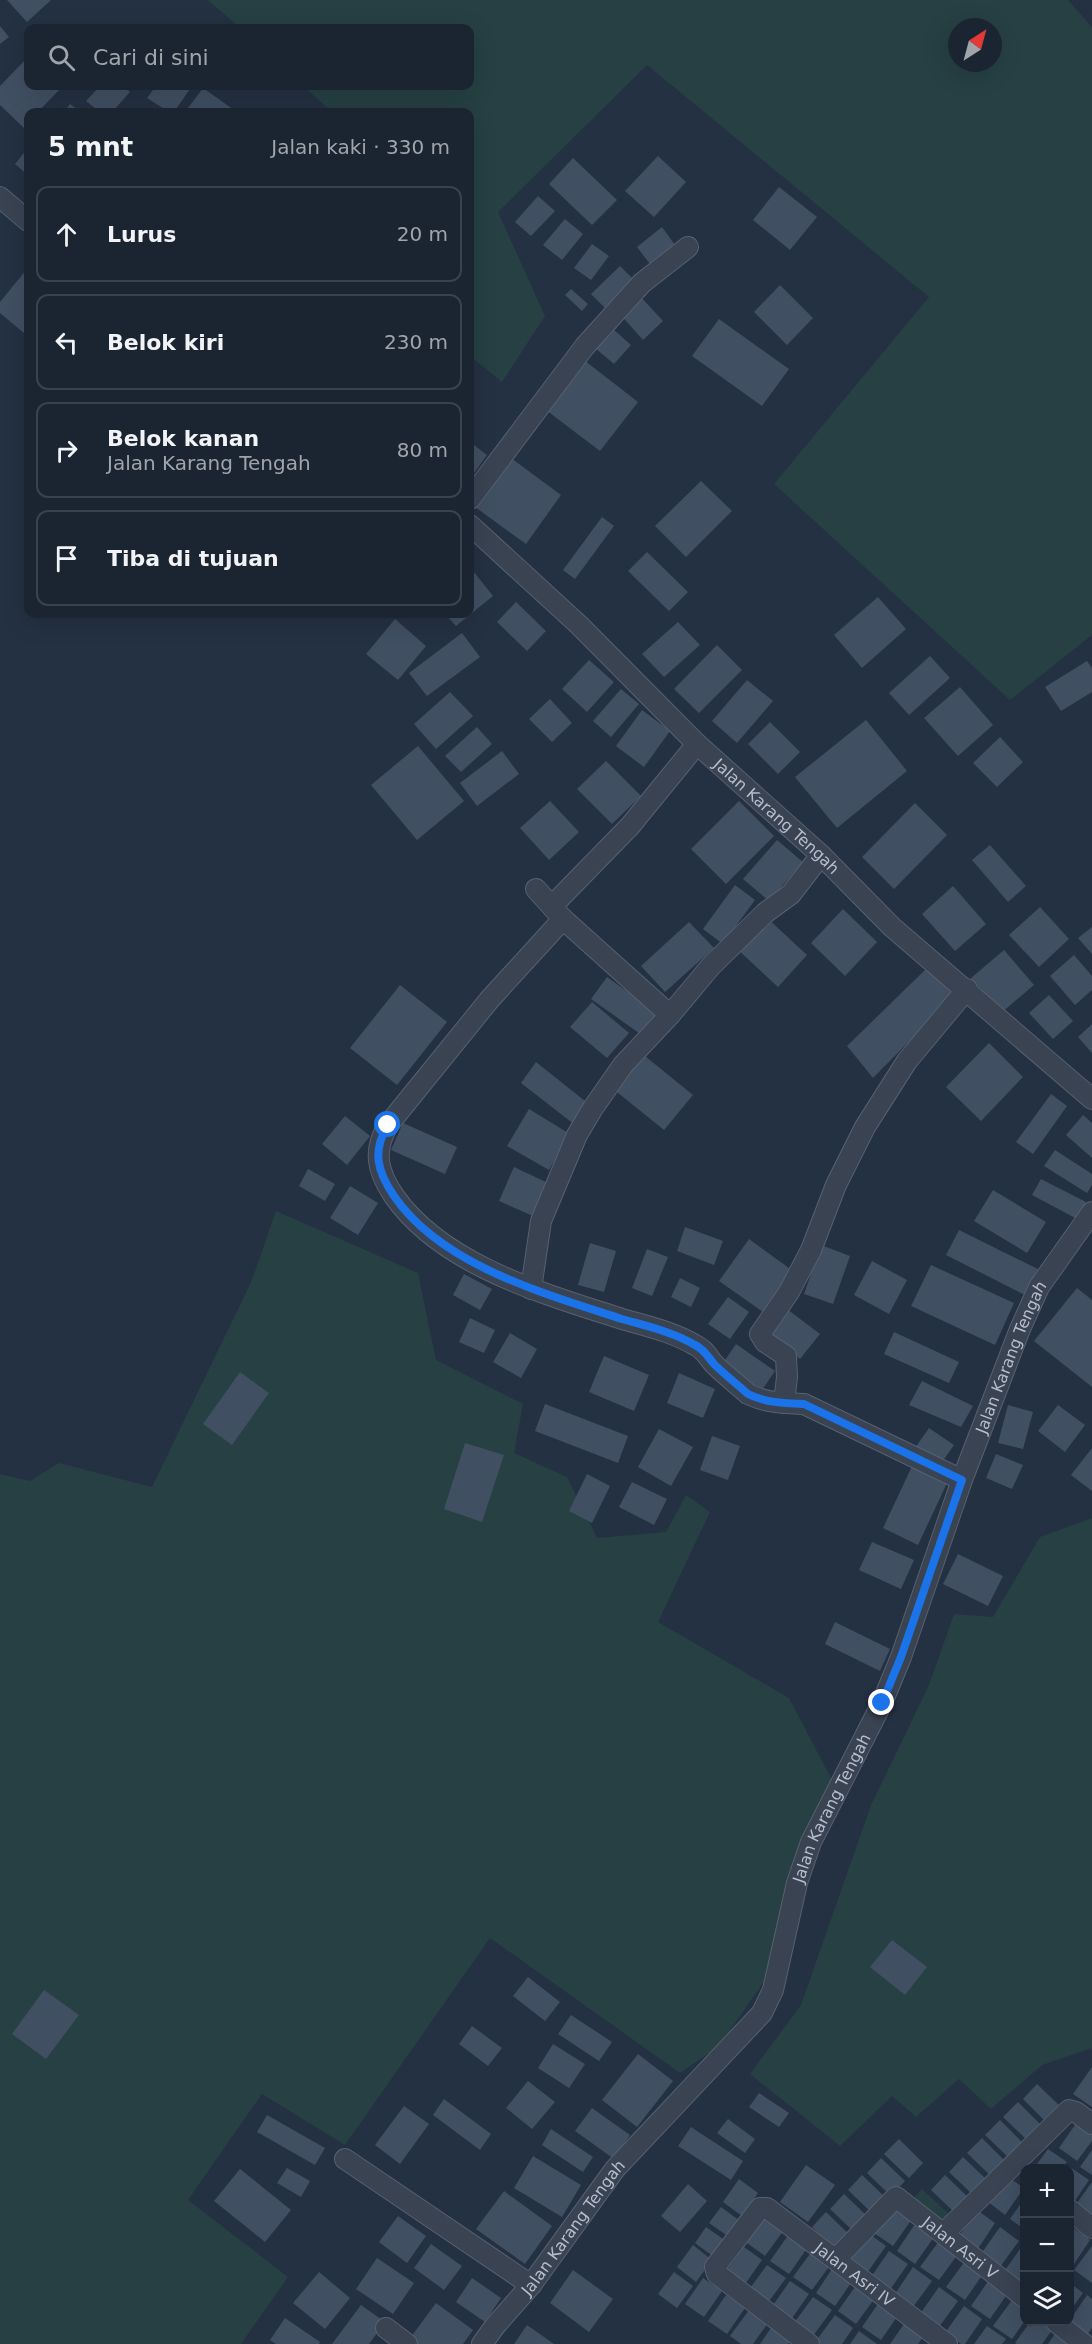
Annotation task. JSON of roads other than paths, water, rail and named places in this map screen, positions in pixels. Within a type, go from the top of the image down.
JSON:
[{"type":"street","points":[[0,197],[24,218]]},
{"type":"street","points":[[474,494],[585,346],[642,283],[688,247]]},
{"type":"street","name":"Jalan Karang Tengah","points":[[474,529],[579,625],[697,744],[821,855],[892,927],[967,989],[1092,1099]]},
{"type":"street","points":[[697,744],[408,1098],[382,1134],[378,1157],[380,1172],[388,1188],[419,1226],[465,1257],[531,1289],[694,1344],[748,1394],[758,1399],[804,1404],[962,1480]]},
{"type":"street","points":[[531,1289],[541,1221],[577,1134],[593,1108],[623,1065],[722,954],[765,913],[791,894],[821,855]]},
{"type":"street","points":[[536,889],[557,913],[670,1015]]},
{"type":"street","points":[[784,1403],[787,1377],[786,1356],[765,1342],[760,1334],[789,1292],[811,1250],[836,1185],[865,1127],[907,1061],[967,989]]},
{"type":"street","name":"Jalan Karang Tengah","points":[[482,2344],[531,2285],[615,2169],[762,2013],[773,1990],[797,1882],[811,1842],[886,1694],[962,1480],[1020,1329],[1039,1287],[1092,1212]]},
{"type":"street","points":[[944,2233],[1018,2171],[1069,2110],[1076,2112],[1092,2124]]},
{"type":"street","points":[[345,2159],[531,2285]]},
{"type":"street","name":"Jalan Asri V","points":[[836,2259],[896,2197],[1020,2294]]},
{"type":"street","name":"Jalan Asri IV","points":[[809,2344],[717,2274],[715,2267],[760,2208],[767,2208],[947,2344]]},
{"type":"street","points":[[1074,2213],[1092,2228]]},
{"type":"street","points":[[1061,2326],[1084,2344]]},
{"type":"street","points":[[386,2328],[407,2344]]}]
